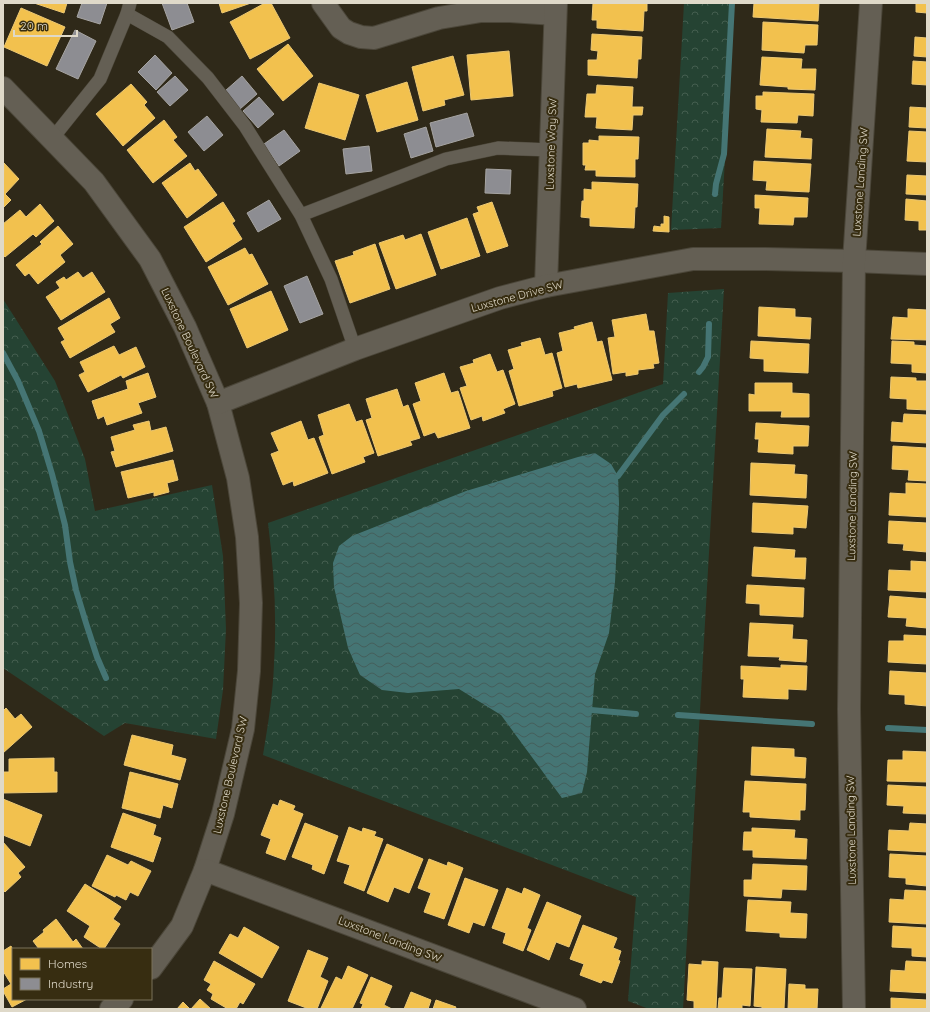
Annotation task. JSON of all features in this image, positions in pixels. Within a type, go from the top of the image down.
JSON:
[{"type":"street","points":[[323,3],[341,28],[349,33],[361,37],[374,38],[438,18],[481,11],[556,8]]},
{"type":"street","name":"Luxstone Landing SW","points":[[854,1009],[849,709],[854,261],[871,3]]},
{"type":"street","name":"Luxstone Way SW","points":[[546,286],[556,8]]},
{"type":"street","name":"Luxstone Boulevard SW","points":[[3,88],[94,182],[150,259],[185,327],[218,403],[238,478],[247,537],[251,604],[249,671],[243,729],[223,814],[205,870],[182,926],[152,967]]},
{"type":"street","name":"Luxstone Drive SW","points":[[218,403],[354,349],[500,298],[546,286],[693,259],[766,259],[927,264]]},
{"type":"street","name":"Luxstone Landing SW","points":[[205,870],[575,1009]]},
{"type":"street","points":[[111,1009],[121,1000]]},
{"type":"lane","points":[[52,139],[100,79],[129,9],[168,37],[208,78],[245,126],[301,215],[331,279],[354,349]]},
{"type":"lane","points":[[301,215],[446,159],[498,148],[551,150]]},
{"type":"green space","points":[[684,3],[734,3],[721,228],[671,230]]},
{"type":"green space","points":[[724,289],[683,1009],[649,1009],[628,1001],[636,897],[263,755],[271,698],[275,646],[272,558],[268,523],[663,384],[668,293]]},
{"type":"green space","points":[[3,299],[55,381],[85,459],[95,511],[212,485],[223,556],[226,629],[223,690],[216,739],[125,723],[104,736],[3,668]]},
{"type":"water","points":[[595,453],[611,464],[618,476],[619,504],[615,582],[609,633],[595,674],[587,772],[582,793],[562,798],[501,715],[459,689],[408,693],[382,690],[360,675],[348,648],[334,587],[333,563],[339,546],[352,536],[466,491]]},
{"type":"building: Homes","points":[[34,3],[67,3],[64,13]]},
{"type":"building: Homes","points":[[219,3],[251,3],[222,13]]},
{"type":"building: Homes","points":[[265,3],[271,3],[290,38],[250,59],[230,22]]},
{"type":"building: Homes","points":[[593,3],[647,3],[647,11],[644,11],[643,31],[597,28],[597,20],[592,20]]},
{"type":"building: Homes","points":[[754,3],[819,3],[818,21],[753,17]]},
{"type":"building: Homes","points":[[916,3],[927,3],[927,13],[916,12]]},
{"type":"building: Homes","points":[[21,8],[65,27],[47,66],[4,47]]},
{"type":"building: Homes","points":[[763,22],[818,25],[817,45],[805,45],[804,53],[762,50]]},
{"type":"building: Homes","points":[[592,34],[642,37],[641,59],[638,59],[637,78],[588,75],[588,60],[597,60],[598,51],[591,50]]},
{"type":"building: Homes","points":[[915,37],[927,38],[927,57],[914,56]]},
{"type":"building: Homes","points":[[288,44],[313,76],[283,101],[257,69]]},
{"type":"building: Homes","points":[[509,51],[513,96],[471,100],[467,55]]},
{"type":"building: Homes","points":[[453,56],[464,95],[444,100],[445,105],[423,111],[412,67]]},
{"type":"building: Homes","points":[[762,57],[802,59],[801,69],[816,69],[815,90],[788,89],[788,87],[760,85]]},
{"type":"building: Homes","points":[[913,61],[927,62],[927,85],[912,84]]},
{"type":"building: Homes","points":[[407,82],[418,120],[377,132],[366,95]]},
{"type":"building: Homes","points":[[319,83],[359,95],[345,140],[305,128]]},
{"type":"building: Homes","points":[[131,84],[147,102],[144,105],[155,118],[123,146],[96,114]]},
{"type":"building: Homes","points":[[597,85],[633,87],[632,107],[643,107],[642,115],[633,115],[632,130],[596,128],[597,117],[585,117],[587,94],[596,94]]},
{"type":"building: Homes","points":[[763,92],[814,94],[813,116],[798,115],[797,123],[761,122],[762,110],[756,109],[756,96],[763,96]]},
{"type":"building: Homes","points":[[910,107],[927,108],[927,128],[909,127]]},
{"type":"building: Homes","points":[[164,120],[177,137],[173,140],[187,156],[153,183],[127,150]]},
{"type":"building: Homes","points":[[767,129],[801,131],[800,138],[812,139],[811,159],[765,157]]},
{"type":"building: Homes","points":[[909,131],[927,132],[927,162],[907,161]]},
{"type":"building: Homes","points":[[599,136],[639,137],[638,159],[635,159],[635,177],[596,176],[596,170],[585,170],[586,165],[583,165],[583,143],[589,143],[589,140],[599,141]]},
{"type":"building: Homes","points":[[754,161],[811,164],[809,192],[766,190],[767,181],[753,180]]},
{"type":"building: Homes","points":[[4,163],[19,179],[5,194],[11,200],[3,208]]},
{"type":"building: Homes","points":[[190,163],[195,171],[198,169],[217,195],[187,218],[162,183]]},
{"type":"building: Homes","points":[[907,175],[927,176],[927,195],[906,194]]},
{"type":"building: Homes","points":[[592,182],[638,184],[634,228],[590,226],[590,218],[581,217],[582,201],[584,201],[584,189],[592,190]]},
{"type":"building: Homes","points":[[755,195],[808,198],[807,217],[794,217],[793,225],[759,224],[760,208],[755,208]]},
{"type":"building: Homes","points":[[906,199],[927,201],[927,230],[919,230],[919,221],[905,220]]},
{"type":"building: Homes","points":[[223,202],[235,221],[232,223],[242,239],[206,262],[184,227]]},
{"type":"building: Homes","points":[[492,202],[508,246],[487,253],[473,214],[479,212],[477,207]]},
{"type":"building: Homes","points":[[40,204],[54,221],[36,237],[33,234],[5,257],[3,255],[3,224],[20,210],[26,217]]},
{"type":"building: Homes","points":[[664,216],[669,217],[669,232],[653,231],[654,226],[661,227],[661,224],[664,224]]},
{"type":"building: Homes","points":[[467,218],[480,256],[441,269],[428,232]]},
{"type":"building: Homes","points":[[58,226],[73,244],[60,255],[65,262],[38,284],[29,273],[25,276],[16,265],[42,244],[40,242]]},
{"type":"building: Homes","points":[[421,234],[436,275],[396,289],[379,243],[403,235],[405,240]]},
{"type":"building: Homes","points":[[375,244],[390,289],[350,303],[335,261],[354,255],[353,252]]},
{"type":"building: Homes","points":[[245,248],[249,255],[252,254],[268,284],[228,305],[208,267]]},
{"type":"building: Homes","points":[[78,272],[83,278],[92,272],[105,292],[61,320],[46,297],[60,288],[56,282],[64,277],[66,280]]},
{"type":"building: Homes","points":[[271,291],[288,330],[247,348],[230,309]]},
{"type":"building: Homes","points":[[109,298],[120,318],[110,324],[115,332],[70,358],[61,342],[65,340],[58,328]]},
{"type":"building: Homes","points":[[759,307],[795,309],[795,317],[811,318],[810,339],[758,336]]},
{"type":"building: Homes","points":[[908,309],[927,310],[927,340],[891,339],[893,317],[908,318]]},
{"type":"building: Homes","points":[[646,314],[649,331],[654,331],[659,363],[653,364],[654,368],[638,370],[638,374],[626,376],[626,372],[613,374],[608,338],[615,337],[612,320]]},
{"type":"building: Homes","points":[[592,322],[597,342],[602,341],[612,380],[578,388],[577,384],[565,387],[557,353],[563,351],[559,333],[575,329],[574,327]]},
{"type":"building: Homes","points":[[540,338],[545,355],[552,353],[562,388],[552,391],[553,396],[519,406],[509,371],[514,369],[508,350],[522,346],[521,343]]},
{"type":"building: Homes","points":[[751,341],[809,344],[808,373],[764,371],[764,359],[750,358]]},
{"type":"building: Homes","points":[[892,341],[914,342],[914,345],[927,346],[927,373],[912,372],[912,364],[891,363]]},
{"type":"building: Homes","points":[[114,346],[119,355],[136,347],[145,367],[123,378],[121,375],[88,392],[79,375],[85,372],[80,362]]},
{"type":"building: Homes","points":[[490,354],[497,372],[503,370],[515,404],[503,409],[505,413],[483,421],[482,416],[471,420],[460,388],[467,386],[460,367],[474,363],[473,360]]},
{"type":"building: Homes","points":[[148,373],[156,397],[138,403],[142,413],[107,425],[104,416],[98,419],[92,401],[128,389],[126,381]]},
{"type":"building: Homes","points":[[444,373],[451,393],[458,391],[470,428],[438,438],[435,432],[424,436],[413,404],[421,401],[415,383]]},
{"type":"building: Homes","points":[[891,377],[916,378],[916,381],[927,381],[927,410],[907,409],[907,399],[890,398]]},
{"type":"building: Homes","points":[[755,383],[792,383],[792,393],[809,394],[809,417],[781,417],[782,411],[749,411],[749,394],[755,395]]},
{"type":"building: Homes","points":[[397,389],[403,407],[408,405],[420,438],[410,441],[412,445],[378,456],[366,420],[372,418],[366,399]]},
{"type":"building: Homes","points":[[349,404],[356,422],[362,420],[374,453],[363,457],[365,462],[332,474],[319,437],[324,435],[318,415]]},
{"type":"building: Homes","points":[[904,414],[927,415],[927,443],[891,441],[892,422],[903,423]]},
{"type":"building: Homes","points":[[149,421],[151,431],[166,427],[173,451],[116,467],[111,452],[115,451],[111,437],[135,430],[133,425]]},
{"type":"building: Homes","points":[[301,421],[308,440],[314,438],[328,473],[294,486],[293,481],[283,485],[271,454],[279,451],[271,433]]},
{"type":"building: Homes","points":[[756,423],[809,426],[808,446],[793,446],[793,454],[758,452],[759,439],[755,439]]},
{"type":"building: Homes","points":[[893,446],[927,448],[927,481],[908,480],[909,470],[892,469]]},
{"type":"building: Homes","points":[[173,460],[178,480],[167,483],[169,492],[154,496],[154,492],[128,498],[121,472]]},
{"type":"building: Homes","points":[[751,463],[795,465],[794,474],[807,475],[806,498],[750,495]]},
{"type":"building: Homes","points":[[906,483],[927,484],[927,517],[889,515],[890,493],[906,494]]},
{"type":"building: Homes","points":[[753,503],[808,506],[806,528],[793,527],[793,534],[752,532]]},
{"type":"building: Homes","points":[[889,521],[927,523],[927,552],[903,550],[904,544],[888,543]]},
{"type":"building: Homes","points":[[754,547],[795,550],[794,558],[806,558],[805,579],[752,576]]},
{"type":"building: Homes","points":[[911,561],[927,562],[927,592],[888,590],[889,570],[911,571]]},
{"type":"building: Homes","points":[[747,585],[804,588],[803,617],[760,615],[760,604],[746,603]]},
{"type":"building: Homes","points":[[890,596],[927,599],[927,628],[906,626],[907,618],[888,617]]},
{"type":"building: Homes","points":[[750,623],[793,625],[792,639],[807,640],[806,662],[779,660],[780,657],[748,656]]},
{"type":"building: Homes","points":[[904,635],[927,636],[927,664],[888,662],[889,641],[904,641]]},
{"type":"building: Homes","points":[[781,665],[807,666],[806,690],[788,689],[788,699],[743,697],[744,679],[741,679],[741,666],[781,668]]},
{"type":"building: Homes","points":[[890,671],[927,673],[927,706],[905,704],[905,695],[889,694]]},
{"type":"building: Homes","points":[[6,708],[15,719],[21,714],[32,727],[3,753],[3,711]]},
{"type":"building: Homes","points":[[132,735],[173,745],[171,755],[186,759],[180,780],[124,765]]},
{"type":"building: Homes","points":[[752,747],[794,749],[794,757],[806,758],[805,778],[751,775]]},
{"type":"building: Homes","points":[[903,751],[927,752],[927,782],[887,781],[888,760],[903,760]]},
{"type":"building: Homes","points":[[54,758],[54,772],[57,772],[57,792],[3,793],[3,772],[9,772],[9,759]]},
{"type":"building: Homes","points":[[130,772],[178,784],[172,808],[163,805],[160,818],[122,808]]},
{"type":"building: Homes","points":[[745,781],[806,784],[805,810],[800,810],[800,820],[750,817],[750,812],[743,812]]},
{"type":"building: Homes","points":[[888,785],[927,787],[927,814],[903,813],[904,806],[887,805]]},
{"type":"building: Homes","points":[[3,799],[42,815],[30,846],[3,835]]},
{"type":"building: Homes","points":[[280,800],[295,806],[293,810],[303,814],[285,860],[266,853],[271,839],[261,835],[273,804],[278,806]]},
{"type":"building: Homes","points":[[123,813],[156,825],[153,835],[161,838],[153,862],[111,847]]},
{"type":"building: Homes","points":[[305,823],[338,836],[324,874],[312,869],[313,865],[292,857]]},
{"type":"building: Homes","points":[[910,823],[927,824],[927,852],[888,850],[889,830],[909,831]]},
{"type":"building: Homes","points":[[349,827],[362,832],[363,828],[376,832],[374,836],[383,839],[364,891],[344,883],[350,865],[337,861]]},
{"type":"building: Homes","points":[[752,828],[795,830],[794,838],[807,839],[806,859],[753,857],[753,850],[743,850],[744,832],[752,832]]},
{"type":"building: Homes","points":[[3,842],[25,867],[18,873],[21,877],[5,892],[3,890]]},
{"type":"building: Homes","points":[[387,844],[423,859],[409,893],[394,887],[388,902],[367,893]]},
{"type":"building: Homes","points":[[890,854],[927,856],[927,886],[906,884],[906,878],[889,877]]},
{"type":"building: Homes","points":[[107,855],[128,865],[131,861],[151,871],[138,896],[130,892],[126,900],[116,895],[115,897],[92,886]]},
{"type":"building: Homes","points":[[429,859],[447,866],[448,862],[463,868],[444,919],[424,912],[431,893],[418,888]]},
{"type":"building: Homes","points":[[753,864],[807,866],[806,890],[782,889],[781,898],[744,896],[744,880],[752,880]]},
{"type":"building: Homes","points":[[465,878],[498,890],[484,926],[473,922],[469,933],[448,925]]},
{"type":"building: Homes","points":[[85,884],[121,907],[113,919],[120,924],[105,948],[100,948],[84,937],[90,926],[67,911]]},
{"type":"building: Homes","points":[[507,888],[522,894],[524,888],[540,895],[527,928],[531,930],[523,951],[503,943],[506,933],[492,928]]},
{"type":"building: Homes","points":[[905,890],[927,891],[927,924],[889,922],[890,899],[904,900]]},
{"type":"building: Homes","points":[[748,900],[791,902],[790,913],[807,914],[806,938],[780,937],[780,933],[746,931]]},
{"type":"building: Homes","points":[[547,902],[581,916],[569,947],[556,942],[549,960],[527,950]]},
{"type":"building: Homes","points":[[56,919],[73,942],[76,939],[82,948],[38,948],[33,941],[44,932],[43,930]]},
{"type":"building: Homes","points":[[583,925],[617,938],[613,948],[621,951],[618,960],[620,961],[612,983],[603,980],[601,983],[580,975],[584,964],[570,959]]},
{"type":"building: Homes","points":[[893,926],[927,928],[927,957],[912,956],[912,948],[892,947]]},
{"type":"building: Homes","points":[[244,927],[279,947],[262,978],[219,953],[230,934],[238,938]]},
{"type":"building: Homes","points":[[11,946],[12,948],[12,1000],[25,1000],[12,1007],[3,991],[3,989],[11,984],[3,971],[3,951]]},
{"type":"building: Homes","points":[[308,950],[328,958],[320,977],[328,981],[317,1009],[309,1009],[288,1001]]},
{"type":"building: Homes","points":[[214,961],[255,984],[243,1004],[240,1002],[236,1009],[228,1009],[211,999],[213,994],[207,990],[211,984],[204,980]]},
{"type":"building: Homes","points":[[702,961],[718,962],[716,1009],[694,1009],[694,1001],[687,1000],[689,964],[702,965]]},
{"type":"building: Homes","points":[[906,961],[927,962],[927,993],[890,991],[891,970],[905,971]]},
{"type":"building: Homes","points":[[348,966],[368,975],[352,1009],[321,1008],[336,977],[342,980]]},
{"type":"building: Homes","points":[[756,967],[786,969],[784,1009],[762,1009],[762,1007],[754,1006]]},
{"type":"building: Homes","points":[[724,968],[752,969],[750,1006],[742,1005],[742,1009],[718,1009],[719,998],[722,998]]},
{"type":"building: Homes","points":[[371,977],[392,986],[384,1005],[392,1009],[361,1009],[363,1004],[360,1003]]},
{"type":"building: Homes","points":[[789,984],[805,985],[805,989],[818,989],[817,1009],[788,1009]]},
{"type":"building: Homes","points":[[411,992],[431,1000],[428,1009],[404,1009]]},
{"type":"building: Homes","points":[[891,998],[927,1000],[927,1009],[891,1009]]},
{"type":"building: Homes","points":[[200,999],[211,1009],[191,1009]]},
{"type":"building: Homes","points":[[436,1000],[456,1007],[455,1009],[433,1009]]},
{"type":"building: Homes","points":[[183,1002],[190,1009],[177,1009]]},
{"type":"building: Industry","points":[[82,3],[107,3],[100,24],[77,17]]},
{"type":"building: Industry","points":[[162,3],[187,3],[194,22],[172,30]]},
{"type":"building: Industry","points":[[75,30],[96,41],[78,79],[56,69]]},
{"type":"building: Industry","points":[[155,55],[172,73],[156,90],[138,72]]},
{"type":"building: Industry","points":[[175,76],[188,90],[170,106],[157,92]]},
{"type":"building: Industry","points":[[242,76],[257,94],[240,109],[225,91]]},
{"type":"building: Industry","points":[[259,97],[274,114],[258,128],[243,111]]},
{"type":"building: Industry","points":[[467,113],[474,136],[436,147],[430,123]]},
{"type":"building: Industry","points":[[207,116],[223,135],[204,151],[188,132]]},
{"type":"building: Industry","points":[[426,127],[433,151],[411,158],[404,134]]},
{"type":"building: Industry","points":[[284,130],[300,151],[279,166],[264,144]]},
{"type":"building: Industry","points":[[369,146],[372,171],[346,174],[343,149]]},
{"type":"building: Industry","points":[[486,169],[511,170],[510,194],[485,193]]},
{"type":"building: Industry","points":[[269,200],[281,219],[258,232],[247,213]]},
{"type":"building: Industry","points":[[307,276],[323,314],[300,323],[284,286]]},
{"type":"waterway","points":[[715,194],[716,184],[724,154],[732,3]]},
{"type":"waterway","points":[[699,372],[708,357],[709,324]]},
{"type":"waterway","points":[[3,353],[18,381],[39,431],[65,525],[70,562],[76,590],[97,657],[106,678]]},
{"type":"waterway","points":[[618,476],[663,415],[684,394]]},
{"type":"waterway","points":[[591,710],[636,714]]},
{"type":"waterway","points":[[678,715],[812,724]]},
{"type":"waterway","points":[[888,728],[927,730]]}]
